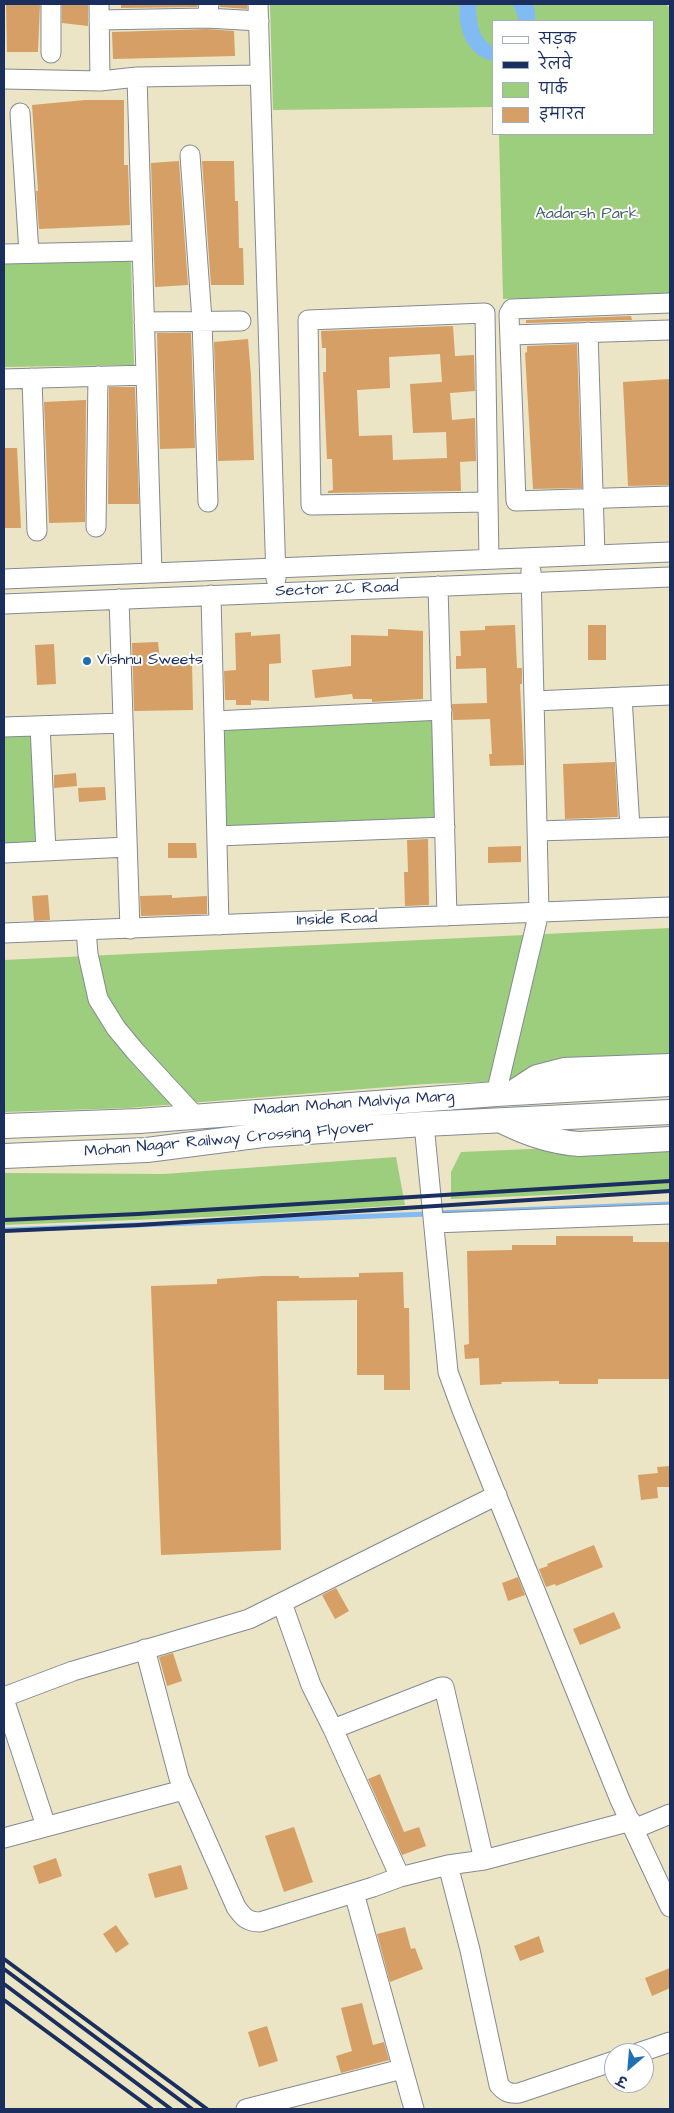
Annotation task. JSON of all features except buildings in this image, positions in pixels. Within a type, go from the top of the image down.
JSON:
[{"type":"main road","points":[[505,1093],[537,1077],[564,1070],[670,1066]]},
{"type":"main road","name":"Madan Mohan Malviya Marg","points":[[195,1116],[505,1093],[670,1084]]},
{"type":"main road","name":"Madan Mohan Malviya Marg","points":[[424,1124],[670,1112]]},
{"type":"main road","name":"Mohan Nagar Railway Crossing Flyover","points":[[4,1126],[139,1121],[195,1116]]},
{"type":"main road","points":[[500,1120],[532,1135],[564,1143],[579,1144],[670,1139]]},
{"type":"main road","name":"Mohan Nagar Railway Crossing Flyover","points":[[4,1156],[147,1150],[263,1135],[424,1124]]},
{"type":"street","points":[[51,4],[51,54]]},
{"type":"street","points":[[100,81],[99,12],[259,12],[276,593]]},
{"type":"street","points":[[4,79],[100,81],[137,77],[260,74]]},
{"type":"street","points":[[137,77],[152,573]]},
{"type":"street","points":[[20,113],[29,253]]},
{"type":"street","points":[[190,155],[202,320],[208,502]]},
{"type":"street","points":[[4,254],[142,251]]},
{"type":"street","points":[[670,303],[512,308],[509,314],[516,501],[670,496]]},
{"type":"street","points":[[488,502],[311,505],[308,320],[485,313],[489,559]]},
{"type":"street","points":[[144,322],[241,321]]},
{"type":"street","points":[[510,335],[670,330]]},
{"type":"street","points":[[588,332],[595,555]]},
{"type":"street","points":[[4,379],[146,375]]},
{"type":"street","points":[[96,528],[98,376]]},
{"type":"street","points":[[32,378],[37,531]]},
{"type":"street","name":"Sector 2C Road","points":[[4,579],[670,552]]},
{"type":"street","points":[[505,1093],[540,912],[530,558]]},
{"type":"street","points":[[42,577],[42,602]]},
{"type":"street","name":"Sector 2C Road","points":[[4,604],[670,577]]},
{"type":"street","points":[[438,586],[447,916]]},
{"type":"street","points":[[211,595],[219,925]]},
{"type":"street","points":[[119,599],[130,928]]},
{"type":"street","points":[[534,700],[670,695]]},
{"type":"street","points":[[622,697],[630,828]]},
{"type":"street","points":[[214,720],[442,710]]},
{"type":"street","points":[[4,727],[123,723]]},
{"type":"street","points":[[40,726],[46,851]]},
{"type":"street","points":[[217,836],[445,827]]},
{"type":"street","points":[[537,831],[670,827]]},
{"type":"street","points":[[4,853],[127,847]]},
{"type":"street","name":"Inside Road","points":[[4,933],[670,907]]},
{"type":"street","points":[[86,930],[88,954],[98,999],[129,1043],[195,1116]]},
{"type":"street","points":[[424,1124],[448,1372],[632,1825],[670,1907]]},
{"type":"street","points":[[433,1221],[670,1214]]},
{"type":"street","points":[[46,1826],[4,1698],[73,1671],[249,1619],[497,1495]]},
{"type":"street","points":[[282,1603],[311,1685],[334,1728],[400,1877]]},
{"type":"street","points":[[145,1649],[183,1790],[236,1907],[247,1920],[260,1922],[400,1877],[448,1865],[484,1860],[632,1825],[670,1814]]},
{"type":"street","points":[[334,1728],[444,1687],[484,1860]]},
{"type":"street","points":[[4,1838],[183,1790]]},
{"type":"street","points":[[448,1865],[470,1950],[499,2085],[504,2091],[511,2094],[519,2093],[604,2064]]},
{"type":"street","points":[[354,1893],[414,2109]]},
{"type":"street","points":[[654,2048],[670,2042]]},
{"type":"street","points":[[246,2109],[402,2069]]},
{"type":"green space","name":"Aadarsh Park","points":[[270,4],[664,4],[670,7],[670,293],[503,299],[499,135],[654,135],[654,20],[492,20],[492,107],[273,110]]},
{"type":"green space","points":[[131,261],[134,365],[4,367],[4,264]]},
{"type":"green space","points":[[435,719],[438,822],[224,829],[220,726]]},
{"type":"green space","points":[[36,731],[39,845],[4,846],[4,732]]},
{"type":"green space","points":[[670,928],[670,1075],[425,1084],[128,1108],[4,1112],[4,960]]},
{"type":"green space","points":[[670,1143],[670,1190],[451,1199],[451,1172],[461,1152]]},
{"type":"green space","points":[[396,1157],[405,1205],[235,1216],[4,1225],[4,1173],[164,1174]]},
{"type":"water","points":[[460,4],[476,4],[479,28],[484,38],[492,46],[492,61],[484,58],[470,47],[462,31],[459,13]]},
{"type":"water","points":[[513,4],[532,4],[535,9],[535,20],[519,20]]},
{"type":"waterway","points":[[436,1213],[670,1204]]},
{"type":"waterway","points":[[4,1230],[428,1214]]},
{"type":"railway","points":[[4,1220],[138,1214],[670,1181]]},
{"type":"railway","points":[[4,1231],[139,1225],[670,1191]]},
{"type":"railway","points":[[4,1959],[207,2109]]},
{"type":"railway","points":[[4,1969],[192,2109]]},
{"type":"railway","points":[[4,1984],[171,2109]]},
{"type":"railway","points":[[4,2000],[152,2109]]},
{"type":"place","name":"Vishnu Sweets","points":[[87,661]]}]
